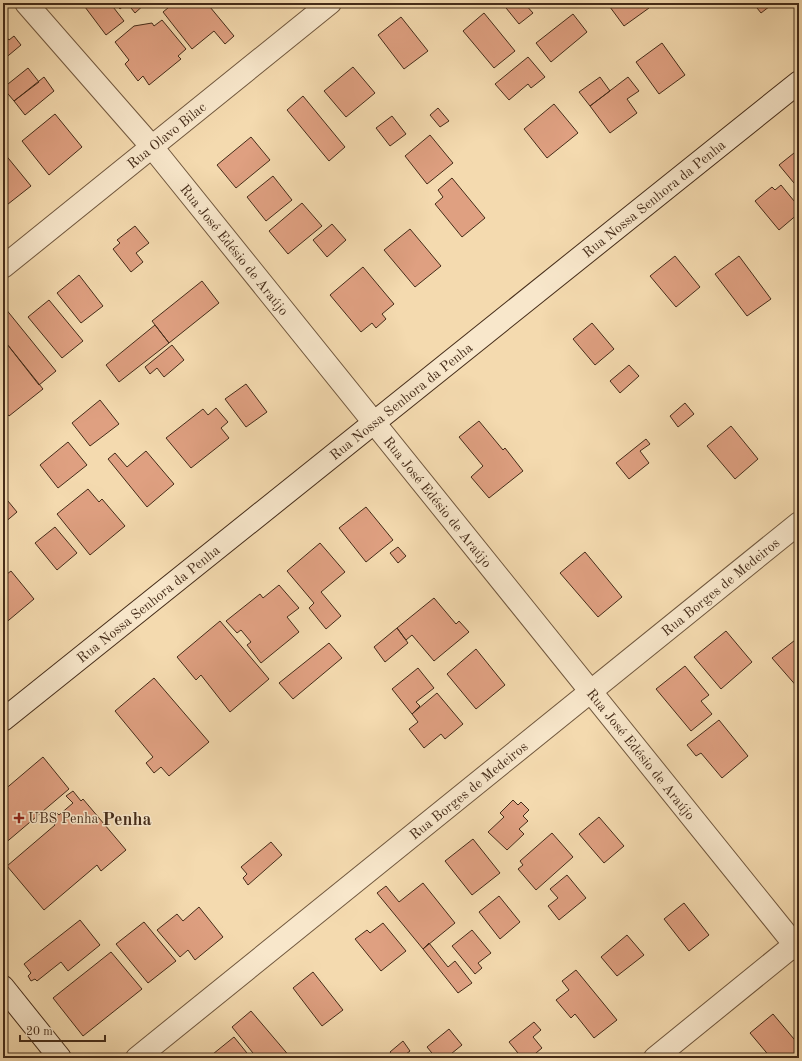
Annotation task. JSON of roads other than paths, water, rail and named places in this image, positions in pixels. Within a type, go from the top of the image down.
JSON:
[{"type":"street","name":"Rua José Edésio de Araújo","points":[[26,3],[152,147],[798,945]]},
{"type":"street","name":"Rua Olavo Bilac","points":[[3,267],[330,3]]},
{"type":"street","name":"Rua Nossa Senhora da Penha","points":[[3,720],[799,82]]},
{"type":"street","name":"Rua Borges de Medeiros","points":[[137,1058],[799,523]]},
{"type":"street","points":[[655,1058],[798,945]]},
{"type":"street","points":[[3,987],[60,1058]]},
{"type":"place","name":"UBS Penha","points":[[19,818]]},
{"type":"district","name":"Penha","points":[[127,819]]}]
